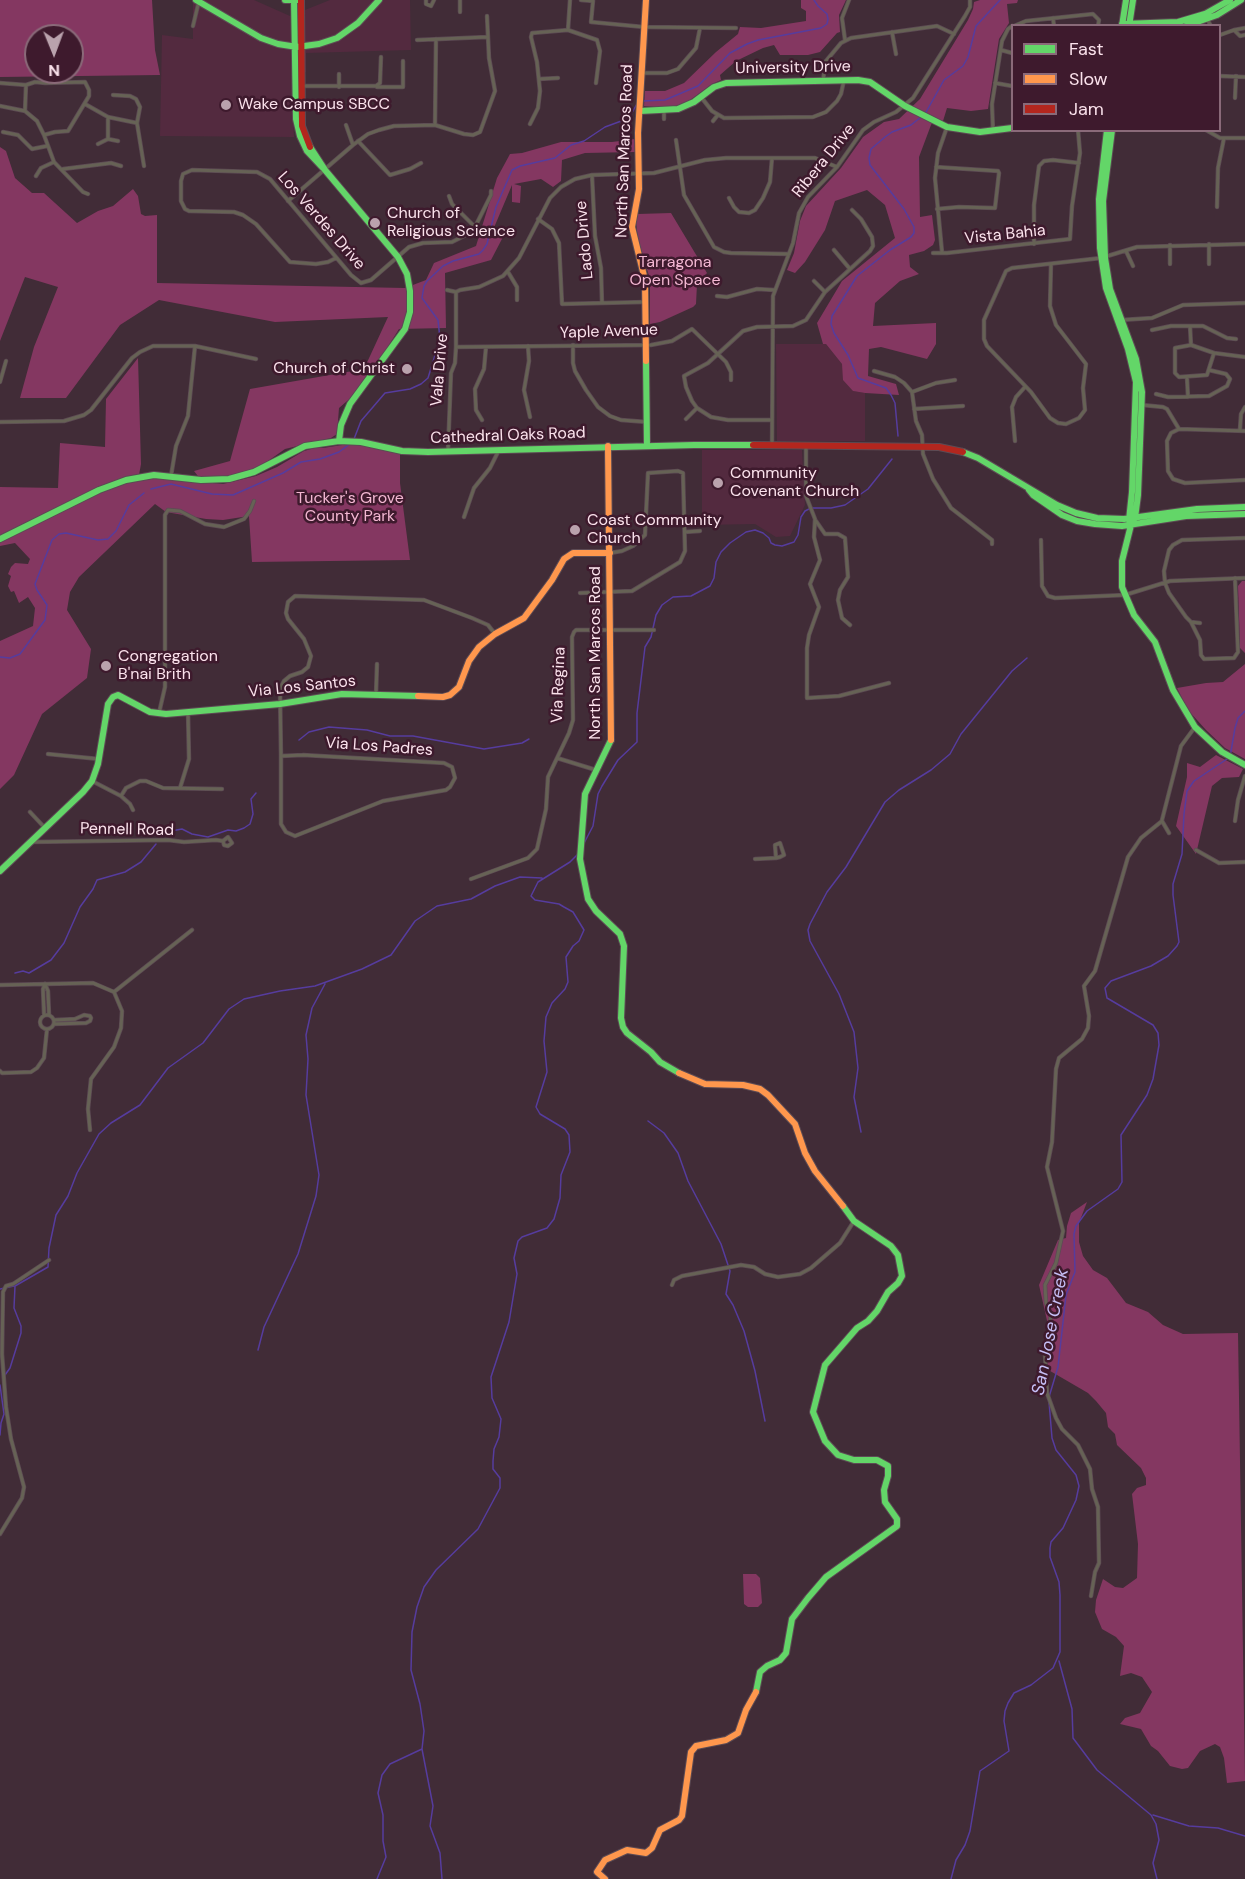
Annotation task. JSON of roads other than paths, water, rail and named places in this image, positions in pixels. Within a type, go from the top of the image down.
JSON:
[{"type":"main road","points":[[285,0],[301,0],[297,46]]},
{"type":"main road","points":[[294,0],[297,86],[305,135],[324,169],[398,257],[409,282],[411,304],[408,320],[397,342],[350,404],[341,425],[339,441]]},
{"type":"main road","points":[[198,1],[272,43],[297,46],[328,41],[346,33],[379,0]]},
{"type":"main road","name":"North San Marcos Road","points":[[646,0],[638,153],[639,189],[632,227],[643,269],[647,446]]},
{"type":"main road","points":[[1125,0],[1125,24]]},
{"type":"main road","points":[[1125,24],[1133,0]]},
{"type":"main road","points":[[1208,21],[1230,0]]},
{"type":"main road","points":[[1147,24],[1208,21],[1241,0]]},
{"type":"main road","name":"University Drive","points":[[640,104],[664,111],[686,106],[714,87],[726,82],[858,80],[870,82],[905,106],[947,127],[969,132],[1011,128]]},
{"type":"main road","points":[[1107,132],[1099,199],[1103,258],[1119,320],[1138,367],[1138,495],[1121,570],[1125,595],[1134,615],[1155,642],[1173,690],[1195,727],[1222,752],[1242,764]]},
{"type":"main road","points":[[1103,258],[1102,201],[1112,132]]},
{"type":"main road","name":"Cathedral Oaks Road","points":[[0,539],[113,484],[138,477],[229,479],[254,472],[306,446],[339,441],[361,442],[417,452],[608,446],[949,448],[988,463],[1069,518],[1095,524],[1186,516],[1245,514]]},
{"type":"main road","name":"North San Marcos Road","points":[[605,1879],[597,1872],[597,1868],[605,1860],[627,1850],[646,1853],[652,1848],[660,1830],[682,1816],[691,1752],[696,1746],[726,1740],[738,1732],[756,1692],[760,1672],[766,1666],[780,1660],[786,1653],[792,1619],[808,1598],[826,1577],[897,1526],[897,1519],[885,1502],[884,1490],[888,1466],[877,1460],[854,1460],[838,1455],[825,1442],[813,1412],[825,1365],[857,1328],[870,1319],[902,1276],[900,1260],[895,1250],[880,1237],[854,1221],[811,1165],[795,1124],[768,1095],[760,1089],[743,1085],[705,1084],[664,1066],[627,1033],[621,1018],[625,959],[623,940],[616,929],[591,905],[579,845],[585,794],[612,737],[608,446]]},
{"type":"main road","name":"Cathedral Oaks Road","points":[[1132,521],[1197,509],[1245,507]]},
{"type":"main road","name":"Via Los Santos","points":[[99,759],[108,704],[111,697],[118,695],[144,710],[159,713],[280,704],[342,694],[437,698],[450,695],[459,687],[474,653],[495,634],[524,618],[568,555],[610,553]]},
{"type":"main road","points":[[0,871],[83,792],[92,781],[99,759]]},
{"type":"street","points":[[426,0],[426,4],[431,6],[434,0]]},
{"type":"street","points":[[460,0],[460,12]]},
{"type":"street","points":[[568,30],[570,0]]},
{"type":"street","points":[[581,0],[593,1],[591,22],[644,27],[736,28]]},
{"type":"street","points":[[845,40],[842,18],[849,0]]},
{"type":"street","name":"Ribera Drive","points":[[772,446],[774,290],[789,254],[796,221],[803,204],[837,167],[863,130],[905,106],[913,98],[970,7],[970,0]]},
{"type":"street","points":[[194,26],[198,1]]},
{"type":"street","points":[[1018,24],[1026,21],[1093,14],[1096,16],[1098,24]]},
{"type":"street","points":[[288,201],[368,134],[387,128],[435,126],[464,134],[473,135],[480,132],[495,91],[487,37],[487,16]]},
{"type":"street","points":[[1053,18],[1054,24]]},
{"type":"street","points":[[823,80],[826,61],[845,40],[937,26],[954,34]]},
{"type":"street","points":[[641,73],[667,73],[678,69],[696,48],[700,28]]},
{"type":"street","points":[[993,131],[992,104],[1000,50],[1005,35],[1011,28]]},
{"type":"street","points":[[1221,35],[1245,28]]},
{"type":"street","points":[[531,124],[539,100],[539,79],[531,32],[568,30],[597,40],[600,51],[596,83]]},
{"type":"street","points":[[1234,30],[1240,36],[1245,36]]},
{"type":"street","points":[[892,32],[896,54]]},
{"type":"street","points":[[417,40],[487,37]]},
{"type":"street","points":[[435,126],[436,39]]},
{"type":"street","points":[[1000,50],[1011,53]]},
{"type":"street","points":[[376,86],[380,83],[381,57]]},
{"type":"street","points":[[297,86],[403,87],[403,61]]},
{"type":"street","points":[[339,74],[339,87]]},
{"type":"street","points":[[1221,76],[1245,77]]},
{"type":"street","points":[[1234,98],[1236,76]]},
{"type":"street","points":[[539,79],[558,78]]},
{"type":"street","points":[[701,96],[717,116],[734,119],[818,116],[837,101],[844,80]]},
{"type":"street","points":[[0,83],[26,85],[35,82],[85,82],[89,90],[85,104],[68,131],[44,135]]},
{"type":"street","points":[[995,83],[1011,86]]},
{"type":"street","points":[[26,85],[26,111]]},
{"type":"street","points":[[113,95],[130,96],[136,99],[140,106],[137,123],[144,166]]},
{"type":"street","points":[[85,104],[108,117],[137,123]]},
{"type":"street","points":[[0,106],[26,111],[37,121],[54,162],[83,192],[88,194]]},
{"type":"street","points":[[664,111],[664,119]]},
{"type":"street","points":[[713,121],[717,116]]},
{"type":"street","points":[[108,117],[108,139]]},
{"type":"street","points":[[346,125],[353,145]]},
{"type":"street","points":[[942,252],[937,209],[936,167],[947,127]]},
{"type":"street","points":[[3,132],[18,135],[29,148],[47,146]]},
{"type":"street","points":[[1034,244],[1034,205],[1040,166],[1044,161],[1053,160],[1079,164],[1078,132]]},
{"type":"street","points":[[1210,132],[1224,138],[1245,138]]},
{"type":"street","points":[[1217,207],[1218,168],[1224,138]]},
{"type":"street","points":[[98,144],[108,139],[118,141]]},
{"type":"street","points":[[676,140],[684,195],[714,247],[731,253],[789,254]]},
{"type":"street","points":[[358,141],[390,175],[421,163]]},
{"type":"street","points":[[447,290],[456,292],[484,286],[508,272],[519,258],[550,198],[561,186],[574,179],[639,174],[719,158],[815,158],[837,167]]},
{"type":"street","points":[[729,198],[739,212],[749,213],[755,210],[764,198],[770,182],[772,158]]},
{"type":"street","points":[[36,176],[41,168],[54,162]]},
{"type":"street","points":[[63,169],[111,163],[121,166]]},
{"type":"street","name":"Vista Bahia","points":[[933,253],[1070,239],[1072,206],[1079,164]]},
{"type":"street","points":[[936,167],[998,171],[999,173],[995,208],[937,209]]},
{"type":"street","name":"Los Verdes Drive","points":[[336,258],[316,264],[290,262],[256,224],[243,215],[234,212],[184,209],[181,201],[183,174],[192,170],[257,172],[270,179],[354,279],[361,283],[370,280],[398,257]]},
{"type":"street","name":"Lado Drive","points":[[592,176],[602,303]]},
{"type":"street","points":[[398,257],[413,245],[452,242],[464,236],[475,227],[491,191]]},
{"type":"street","points":[[449,196],[452,204],[475,227]]},
{"type":"street","points":[[772,420],[711,417],[697,408],[688,394],[684,376],[703,367],[743,331],[757,327],[793,326],[810,316],[825,292],[870,251],[873,242],[861,219],[852,210]]},
{"type":"street","points":[[538,219],[552,229],[559,243],[562,304],[645,302]]},
{"type":"street","points":[[1209,244],[1209,264]]},
{"type":"street","name":"Vista Bahia","points":[[1025,387],[987,346],[984,339],[984,320],[1006,271],[1012,268],[1103,258],[1137,247],[1245,244]]},
{"type":"street","points":[[1170,245],[1170,264]]},
{"type":"street","points":[[834,250],[850,268]]},
{"type":"street","points":[[1126,251],[1133,266]]},
{"type":"street","points":[[1015,441],[1012,407],[1016,397],[1025,387],[1039,401],[1050,418],[1058,423],[1070,424],[1085,410],[1083,388],[1086,364],[1056,325],[1050,306],[1051,264]]},
{"type":"street","points":[[508,272],[517,287],[518,300]]},
{"type":"street","points":[[814,282],[825,292]]},
{"type":"street","points":[[717,296],[727,297],[749,290],[774,290]]},
{"type":"street","name":"Vala Drive","points":[[448,451],[452,373],[456,348],[456,292]]},
{"type":"street","points":[[1119,320],[1152,318],[1184,305],[1245,303]]},
{"type":"street","points":[[1190,326],[1191,345]]},
{"type":"street","points":[[1152,330],[1190,326],[1206,327],[1223,336],[1236,339]]},
{"type":"street","name":"Yaple Avenue","points":[[456,348],[646,345],[672,341],[692,329],[729,366],[731,380]]},
{"type":"street","points":[[0,422],[64,421],[79,417],[91,410],[132,358],[140,351],[159,345],[195,346],[256,359]]},
{"type":"street","points":[[573,345],[575,371],[598,407],[610,416],[621,420],[646,422]]},
{"type":"street","points":[[1214,353],[1207,375],[1187,378],[1179,377],[1175,373],[1174,351],[1178,346],[1191,345],[1214,353],[1245,357]]},
{"type":"street","points":[[171,476],[176,446],[188,416],[195,346]]},
{"type":"street","points":[[528,346],[529,361],[524,390],[530,417]]},
{"type":"street","points":[[482,420],[476,410],[475,389],[484,369],[486,347]]},
{"type":"street","points":[[0,382],[6,361]]},
{"type":"street","points":[[1156,394],[1168,397],[1209,396],[1227,386],[1229,376],[1209,370]]},
{"type":"street","points":[[874,371],[895,377],[912,392],[916,421],[922,435],[923,454],[929,473],[951,508],[992,540],[992,544]]},
{"type":"street","points":[[1187,378],[1188,397]]},
{"type":"street","points":[[912,392],[936,383],[955,380]]},
{"type":"street","points":[[1139,405],[1163,407],[1179,429]]},
{"type":"street","points":[[914,409],[963,406]]},
{"type":"street","points":[[1240,429],[1241,414],[1245,407]]},
{"type":"street","points":[[686,419],[697,408]]},
{"type":"street","points":[[1245,431],[1240,429],[1179,429],[1171,433],[1167,441],[1167,471],[1173,479],[1185,483],[1245,480]]},
{"type":"street","points":[[806,446],[808,503],[825,534],[837,534],[845,538],[848,577],[840,590],[838,600],[842,618],[849,624]]},
{"type":"street","points":[[464,517],[474,488],[490,468],[499,449]]},
{"type":"street","points":[[580,593],[632,591],[680,562],[686,551],[683,473],[650,471],[647,477],[645,535],[633,546],[610,553]]},
{"type":"street","points":[[159,713],[165,687],[165,515],[168,510],[180,511],[205,524],[224,527],[244,519],[254,501]]},
{"type":"street","points":[[815,519],[814,537],[820,560],[810,584],[819,607],[807,648],[807,698],[839,696],[889,683]]},
{"type":"street","points":[[685,532],[700,531]]},
{"type":"street","points":[[1235,578],[1237,655],[1227,659],[1204,659],[1201,655],[1200,640],[1191,622],[1164,583],[1167,555],[1178,541],[1245,538]]},
{"type":"street","points":[[1041,540],[1042,586],[1048,596],[1055,598],[1125,595],[1164,583],[1184,580],[1245,578]]},
{"type":"street","name":"Via Los Padres","points":[[281,756],[343,756],[444,763],[452,767],[455,778],[446,790],[383,801],[295,836],[286,832],[281,824],[280,704],[282,684],[290,676],[304,671],[310,662],[310,650],[286,613],[288,602],[294,596],[424,600],[488,625],[495,634]]},
{"type":"street","points":[[1191,622],[1200,623]]},
{"type":"street","name":"Via Regina","points":[[471,879],[528,858],[534,853],[539,843],[546,809],[547,781],[573,720],[572,635],[576,630],[652,630]]},
{"type":"street","points":[[376,694],[377,664]]},
{"type":"street","points":[[180,788],[189,759],[188,712]]},
{"type":"street","points":[[1091,1596],[1099,1563],[1098,1507],[1092,1489],[1090,1469],[1078,1445],[1062,1429],[1047,1393],[1046,1355],[1051,1315],[1045,1285],[1056,1263],[1063,1231],[1047,1167],[1052,1142],[1056,1069],[1059,1058],[1082,1039],[1088,1028],[1089,1016],[1084,986],[1095,971],[1128,857],[1135,844],[1162,821],[1181,746],[1195,727]]},
{"type":"street","points":[[48,754],[99,759]]},
{"type":"street","points":[[557,758],[597,770]]},
{"type":"street","points":[[1234,821],[1245,776]]},
{"type":"street","points":[[92,781],[121,796],[134,810]]},
{"type":"street","points":[[121,796],[126,788],[140,781],[164,788],[222,789]]},
{"type":"street","points":[[30,812],[45,828]]},
{"type":"street","points":[[1162,821],[1169,833]]},
{"type":"street","name":"Pennell Road","points":[[31,842],[223,841]]},
{"type":"street","points":[[755,859],[776,858],[784,855],[780,843],[775,845],[776,858]]},
{"type":"street","points":[[1196,850],[1219,863],[1245,861]]},
{"type":"street","points":[[114,992],[192,930]]},
{"type":"street","points":[[0,985],[93,983],[114,992],[122,1011],[121,1028],[114,1047],[91,1079],[88,1109],[90,1130]]},
{"type":"street","points":[[45,984],[48,991],[49,1015],[54,1022]]},
{"type":"street","points":[[45,984],[43,989],[44,1015],[39,1022],[46,1029]]},
{"type":"street","points":[[44,1015],[49,1015]]},
{"type":"street","points":[[54,1022],[86,1023],[91,1018],[84,1015],[70,1022]]},
{"type":"street","points":[[46,1029],[51,1028],[54,1022]]},
{"type":"street","points":[[1,1073],[31,1072],[41,1064],[46,1045],[46,1029]]},
{"type":"street","points":[[672,1285],[674,1280],[682,1276],[741,1265],[778,1276],[800,1274],[811,1268],[844,1239],[854,1221]]},
{"type":"street","points":[[0,1534],[22,1498],[24,1487],[10,1439],[6,1407],[2,1354],[3,1292],[6,1286],[13,1284],[49,1260]]},
{"type":"waterway","points":[[643,101],[665,100],[698,86],[730,53],[747,44],[821,28],[827,24],[827,14],[814,0]]},
{"type":"waterway","points":[[925,114],[944,80],[963,66],[968,57],[976,26],[1000,0]]},
{"type":"waterway","points":[[354,439],[361,421],[385,393],[410,389],[428,378],[440,339],[438,320],[422,298],[424,286],[443,266],[479,254],[483,250],[487,244],[496,207],[512,170],[555,158],[571,145],[584,141],[605,127],[624,120],[638,102]]},
{"type":"waterway","points":[[898,436],[895,403],[891,395],[886,388],[858,378],[831,324],[832,316],[857,276],[914,233],[914,227],[904,209],[870,165],[869,158],[871,149],[885,137],[911,125],[921,117]]},
{"type":"waterway","points":[[151,489],[171,484],[212,494],[233,495],[283,473],[301,462],[320,459],[339,452],[351,443]]},
{"type":"waterway","points":[[581,849],[593,826],[598,794],[602,786],[618,760],[637,742],[637,713],[645,647],[651,637],[656,615],[662,605],[673,597],[691,596],[710,586],[721,552],[746,532],[755,530],[763,533],[775,545],[782,546],[794,542],[805,511],[811,508],[845,505],[868,489],[892,459]]},
{"type":"waterway","points":[[0,657],[10,658],[20,654],[45,620],[47,605],[35,584],[52,540],[59,534],[66,533],[98,540],[108,539],[116,531],[129,505],[144,493]]},
{"type":"waterway","points":[[861,1132],[854,1097],[858,1068],[854,1032],[839,994],[810,941],[808,930],[810,924],[827,892],[846,867],[885,802],[950,754],[961,734],[1012,671],[1027,658]]},
{"type":"waterway","name":"San Jose Creek","points":[[1049,1397],[1058,1367],[1066,1295],[1075,1272],[1074,1234],[1076,1226],[1087,1211],[1118,1189],[1122,1182],[1121,1135],[1147,1095],[1153,1079],[1159,1045],[1158,1033],[1153,1025],[1107,998],[1105,988],[1111,981],[1151,966],[1168,956],[1177,946],[1179,942],[1173,884],[1182,854],[1187,791],[1194,781],[1230,757],[1238,718],[1245,711]]},
{"type":"waterway","points":[[299,740],[309,732],[329,727],[367,730],[390,736],[413,736],[484,749],[522,743],[529,739]]},
{"type":"waterway","points":[[171,831],[182,829],[192,834],[208,837],[228,830],[236,831],[244,828],[250,824],[253,814],[251,799],[256,793]]},
{"type":"waterway","points":[[15,973],[23,971],[29,973],[51,960],[64,943],[80,907],[97,880],[125,872],[141,862],[156,844]]},
{"type":"waterway","points":[[442,1879],[440,1853],[430,1826],[433,1806],[422,1749],[424,1731],[411,1670],[412,1632],[424,1587],[436,1570],[478,1529],[500,1488],[500,1478],[493,1469],[493,1461],[501,1419],[492,1398],[491,1377],[509,1322],[517,1274],[514,1258],[518,1241],[522,1237],[547,1228],[554,1219],[560,1198],[561,1175],[570,1152],[569,1135],[565,1129],[540,1114],[536,1107],[547,1072],[544,1041],[546,1017],[552,1003],[565,989],[568,982],[566,957],[579,941],[584,930],[573,912],[559,904],[535,900],[531,896],[538,882],[570,862],[579,853]]},
{"type":"waterway","points":[[5,1375],[10,1368],[21,1333],[21,1326],[14,1308],[15,1286],[48,1267],[49,1248],[56,1215],[99,1134],[111,1123],[140,1105],[168,1068],[203,1043],[229,1009],[244,999],[315,986],[362,969],[391,955],[415,921],[437,906],[471,899],[495,886],[520,877],[542,878]]},
{"type":"waterway","points":[[258,1350],[264,1327],[298,1254],[316,1196],[319,1175],[306,1095],[308,1059],[306,1035],[312,1008],[325,984]]},
{"type":"waterway","points":[[648,1121],[664,1133],[678,1153],[688,1181],[721,1244],[730,1271],[726,1294],[744,1331],[765,1421]]},
{"type":"waterway","points":[[0,1289],[14,1286]]},
{"type":"waterway","points":[[0,1385],[4,1414],[0,1435]]},
{"type":"waterway","name":"San Jose Creek","points":[[951,1879],[956,1860],[970,1831],[980,1771],[1009,1751],[1004,1721],[1008,1703],[1014,1693],[1031,1685],[1053,1668],[1060,1652],[1059,1582],[1050,1557],[1050,1548],[1051,1542],[1063,1528],[1076,1500],[1079,1486],[1076,1475],[1056,1450],[1052,1438],[1049,1402]]},
{"type":"waterway","points":[[1059,1661],[1072,1709],[1073,1738],[1097,1770],[1151,1815],[1156,1824],[1159,1840],[1153,1863],[1157,1879]]},
{"type":"waterway","points":[[377,1879],[386,1857],[383,1841],[383,1815],[378,1793],[382,1775],[390,1764],[422,1749]]},
{"type":"waterway","points":[[1153,1815],[1189,1826],[1218,1828],[1245,1836]]},
{"type":"place","name":"Wake Campus SBCC","points":[[226,105]]},
{"type":"place","name":"Church of Religious Science","points":[[375,223]]},
{"type":"place","name":"Church of Christ","points":[[407,369]]},
{"type":"place","name":"Community Covenant Church","points":[[718,483]]},
{"type":"place","name":"Coast Community Church","points":[[575,530]]},
{"type":"place","name":"Congregation B'nai Brith","points":[[106,666]]},
{"type":"park label","name":"Tarragona Open Space","points":[[675,272]]},
{"type":"park label","name":"Tucker's Grove County Park","points":[[350,508]]}]
